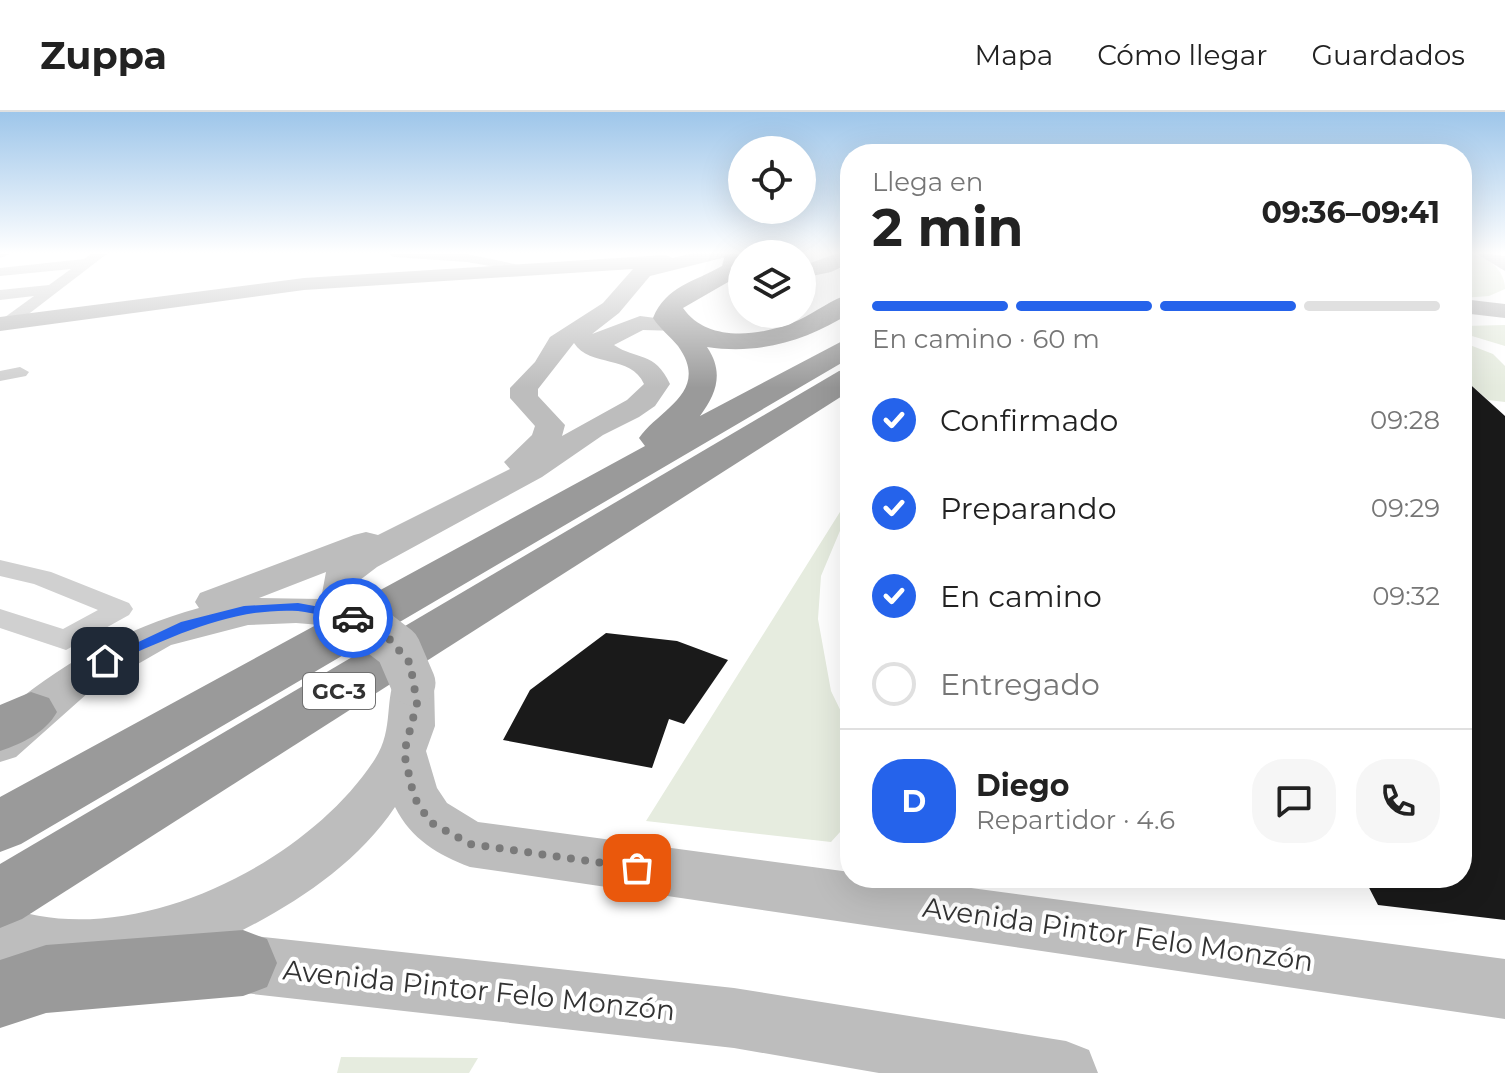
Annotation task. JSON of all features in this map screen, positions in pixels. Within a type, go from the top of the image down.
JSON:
[{"type":"highway","points":[[681,298],[672,314],[682,328],[696,335],[739,340],[790,333],[840,307]]},
{"type":"highway","name":"GC-3","points":[[296,660],[422,571],[651,442],[685,417],[702,388],[702,367],[672,314]]},
{"type":"highway","name":"GC-3","points":[[0,826],[840,352]]},
{"type":"highway","name":"GC-3","points":[[2,947],[678,484],[840,384]]},
{"type":"highway","points":[[678,484],[840,395]]},
{"type":"highway","points":[[2,947],[80,948]]},
{"type":"highway","points":[[2,947],[46,979],[243,963]]},
{"type":"street","points":[[4,324],[40,298]]},
{"type":"street","points":[[4,324],[200,298]]},
{"type":"street","points":[[24,717],[92,659],[169,619],[368,542],[493,479],[528,457],[546,439],[550,425],[524,398],[524,388],[545,366],[559,342],[611,308],[619,298]]},
{"type":"street","points":[[1472,303],[1505,298]]},
{"type":"street","points":[[1472,306],[1505,311]]},
{"type":"street","points":[[601,352],[602,341],[640,323],[672,314]]},
{"type":"street","points":[[338,608],[342,575],[372,552],[530,470],[651,396],[657,384],[653,372],[640,362],[589,347],[580,334],[592,320]]},
{"type":"street","points":[[0,376],[20,372]]},
{"type":"street","points":[[542,415],[568,420],[619,415]]},
{"type":"street","points":[[0,568],[42,578],[120,609],[66,640],[0,618]]},
{"type":"street","points":[[24,717],[125,649],[186,625],[244,611],[338,608],[384,633],[410,663],[417,703],[404,753],[370,805],[316,857],[244,903],[162,935],[80,948]]},
{"type":"street","name":"Avenida Pintor Felo Monzón","points":[[404,753],[414,797],[430,822],[470,844],[1505,989]]},
{"type":"street","name":"Avenida Pintor Felo Monzón","points":[[80,948],[243,963],[734,1018],[1066,1073]]},
{"type":"shaded area","points":[[1505,325],[1505,346],[1472,336],[1472,326]]},
{"type":"shaded area","points":[[1472,346],[1493,354],[1505,366],[1505,402],[1488,400],[1472,386]]},
{"type":"shaded area","points":[[840,512],[840,531],[821,576],[818,619],[831,691],[840,709],[840,832],[831,842],[646,821]]},
{"type":"shaded area","points":[[341,1057],[478,1058],[469,1073],[337,1073]]},
{"type":"building","points":[[1472,386],[1505,416],[1505,920],[1378,905],[1369,888],[1472,888]]},
{"type":"building","points":[[606,633],[677,641],[728,660],[684,724],[669,719],[652,768],[503,740],[530,690]]},
{"type":"way so far","points":[[353,618],[384,633],[410,663],[417,703],[404,753],[414,797],[430,822],[470,844],[637,868]]},
{"type":"route","points":[[105,661],[125,649],[186,625],[244,611],[298,607],[353,618]]}]
